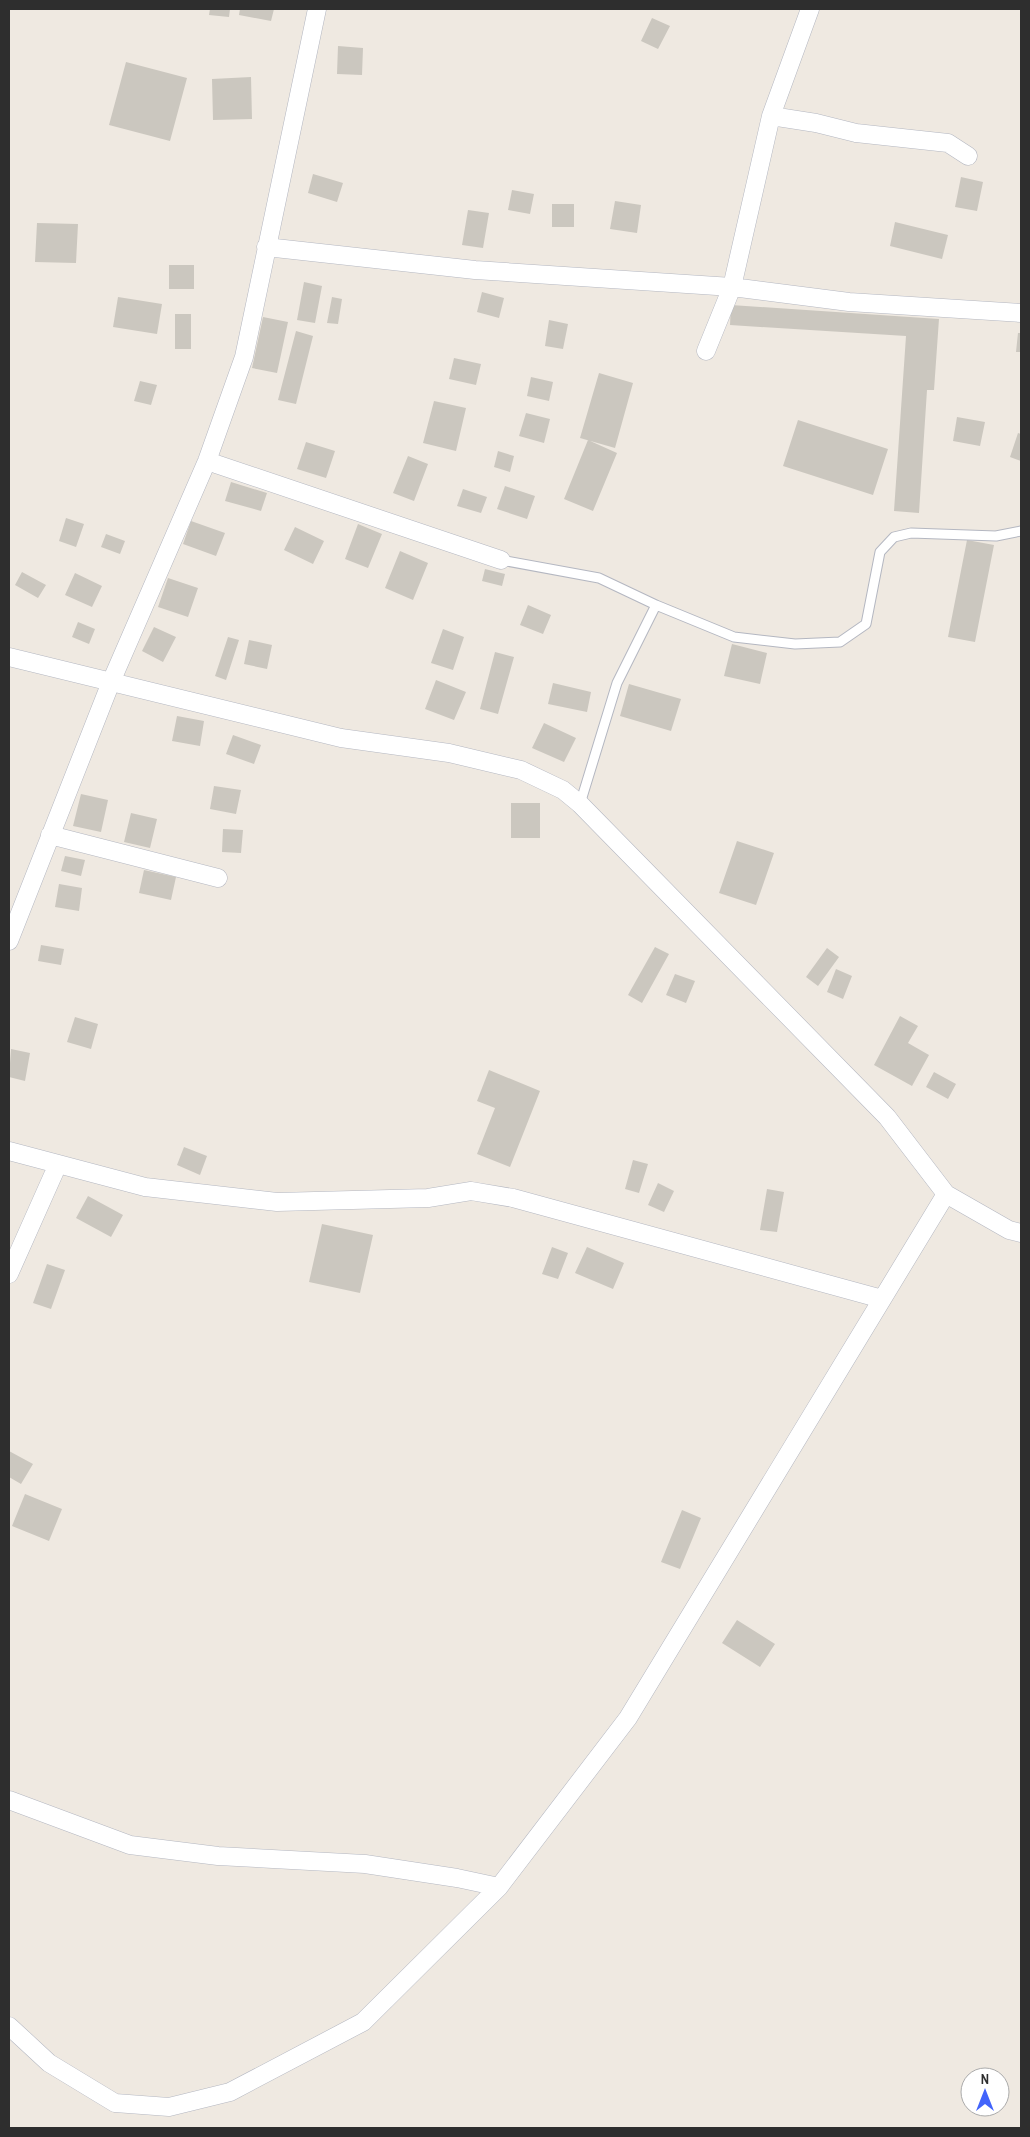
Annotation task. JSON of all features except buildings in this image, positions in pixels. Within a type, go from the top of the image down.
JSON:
[{"type":"street","points":[[9,941],[111,682],[207,461],[244,357],[317,9]]},
{"type":"street","points":[[706,351],[732,287],[771,116],[810,9]]},
{"type":"street","points":[[771,116],[816,123],[856,133],[948,143],[968,156]]},
{"type":"street","points":[[266,247],[475,270],[732,287],[849,302],[1021,313]]},
{"type":"street","points":[[207,461],[501,560]]},
{"type":"street","points":[[9,657],[341,738],[449,753],[522,770],[563,790],[580,804],[886,1117],[946,1194],[1009,1230],[1021,1234]]},
{"type":"street","points":[[50,835],[218,878]]},
{"type":"street","points":[[9,1151],[145,1187],[277,1202],[428,1198],[471,1191],[504,1196],[882,1299]]},
{"type":"street","points":[[9,1274],[58,1164]]},
{"type":"street","points":[[9,2026],[49,2063],[115,2102],[169,2108],[230,2092],[363,2022],[499,1887],[628,1718],[946,1194]]},
{"type":"street","points":[[9,1800],[130,1844],[218,1856],[365,1864],[458,1878],[499,1887]]},
{"type":"lane","points":[[501,560],[599,578],[656,605],[734,637],[795,644],[840,642],[866,624],[880,552],[894,537],[911,533],[996,536],[1021,531]]},
{"type":"lane","points":[[580,804],[618,683],[656,605]]}]
